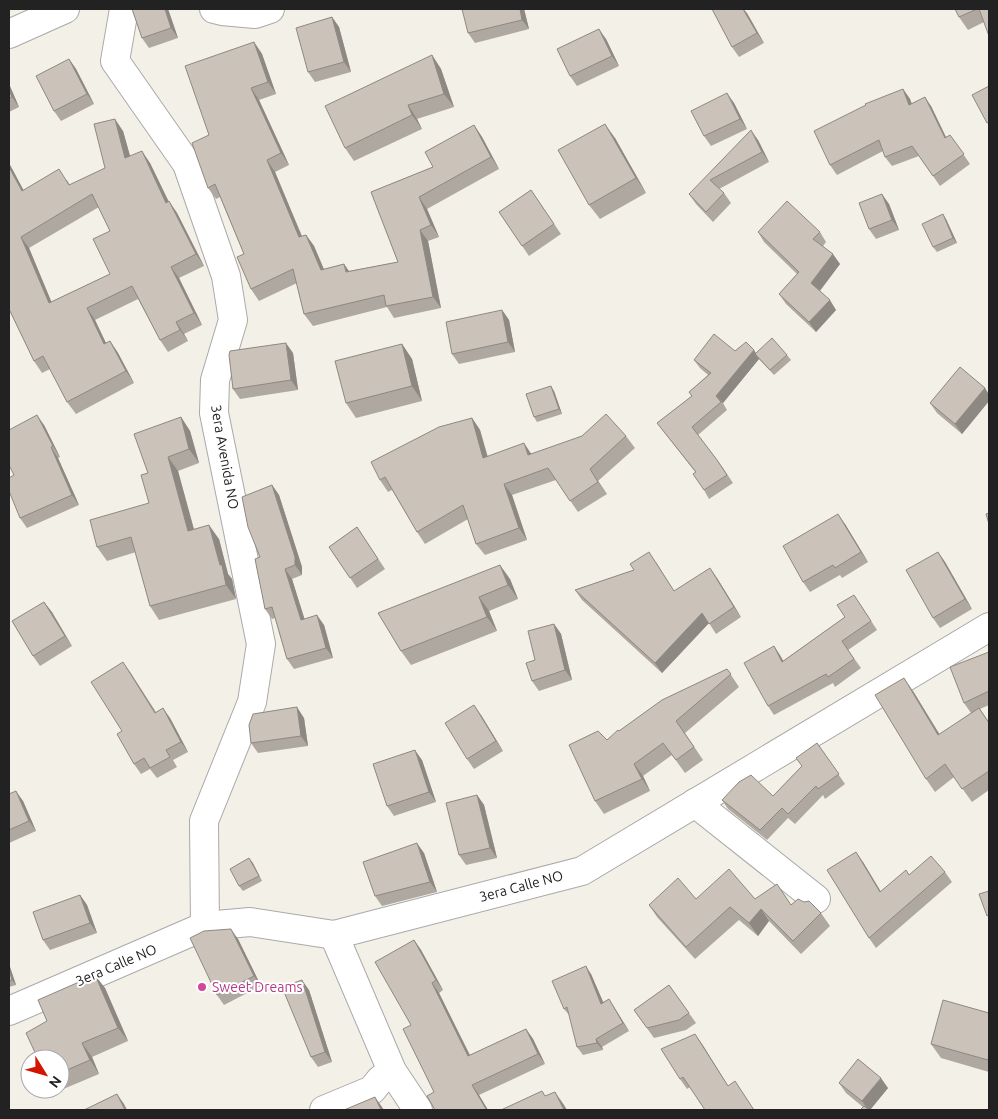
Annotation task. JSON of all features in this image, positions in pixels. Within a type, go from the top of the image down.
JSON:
[{"type":"street","points":[[9,34],[66,9]]},
{"type":"street","name":"3era Avenida NO","points":[[124,9],[115,61],[187,164],[226,276],[233,320],[215,380],[214,413],[261,644],[252,702],[204,821],[205,926]]},
{"type":"street","points":[[214,9],[222,12],[255,14],[270,9]]},
{"type":"street","name":"3era Calle NO","points":[[9,1011],[205,926],[250,922],[334,935],[582,871],[989,627]]},
{"type":"street","points":[[695,803],[816,899]]},
{"type":"street","points":[[334,935],[392,1071],[418,1110]]},
{"type":"street","points":[[324,1110],[372,1090],[380,1080],[392,1071]]},
{"type":"building","points":[[132,9],[165,9],[171,28],[142,38]]},
{"type":"building","points":[[462,9],[520,9],[522,20],[468,33]]},
{"type":"building","points":[[712,9],[743,9],[757,33],[732,47]]},
{"type":"building","points":[[955,9],[977,9],[959,17]]},
{"type":"building","points":[[979,9],[989,9],[989,36]]},
{"type":"building","points":[[332,17],[344,62],[308,72],[296,28]]},
{"type":"building","points":[[599,29],[612,56],[570,76],[557,49]]},
{"type":"building","points":[[254,42],[268,82],[251,88],[281,153],[267,160],[299,237],[306,235],[321,270],[344,264],[346,272],[398,262],[371,192],[433,167],[425,152],[474,125],[491,157],[419,197],[431,225],[420,230],[433,297],[386,306],[384,295],[304,314],[293,269],[251,289],[237,257],[244,254],[215,184],[208,188],[192,143],[209,135],[185,66]]},
{"type":"building","points":[[432,55],[444,94],[408,105],[412,115],[345,148],[325,106]]},
{"type":"building","points":[[69,59],[87,94],[54,111],[36,76]]},
{"type":"building","points":[[989,86],[989,122],[987,123],[972,95]]},
{"type":"building","points":[[903,89],[909,105],[925,97],[945,138],[950,135],[964,154],[933,176],[912,146],[885,157],[879,140],[830,165],[814,131],[865,104]]},
{"type":"building","points":[[727,93],[740,119],[704,136],[691,111]]},
{"type":"building","points":[[115,119],[125,158],[142,151],[166,203],[169,201],[196,254],[171,267],[194,313],[176,322],[180,330],[160,340],[132,286],[87,308],[104,344],[110,341],[126,371],[67,402],[43,356],[34,361],[9,309],[9,167],[22,191],[59,169],[69,185],[105,168],[94,124]],"holes":[[[92,194],[110,231],[93,239],[110,274],[49,303],[21,237]]]},
{"type":"building","points":[[605,124],[636,178],[589,205],[558,150]]},
{"type":"building","points":[[751,130],[762,152],[710,180],[724,193],[706,212],[689,194]]},
{"type":"building","points":[[531,190],[554,224],[522,246],[499,212]]},
{"type":"building","points":[[882,194],[892,220],[869,229],[859,203]]},
{"type":"building","points":[[787,201],[820,232],[813,239],[833,254],[811,283],[830,300],[809,322],[779,294],[799,272],[758,232]]},
{"type":"building","points":[[943,214],[953,238],[933,247],[922,224]]},
{"type":"building","points":[[502,310],[508,342],[452,354],[446,322]]},
{"type":"building","points":[[714,334],[735,351],[746,342],[754,350],[716,396],[721,402],[692,427],[727,475],[704,490],[693,474],[696,472],[657,423],[692,396],[689,392],[711,373],[694,360]]},
{"type":"building","points":[[772,338],[787,355],[770,370],[755,354]]},
{"type":"building","points":[[286,343],[291,380],[233,389],[230,351]]},
{"type":"building","points":[[402,344],[412,386],[346,403],[335,361]]},
{"type":"building","points":[[960,367],[985,388],[955,424],[930,403]]},
{"type":"building","points":[[551,386],[559,409],[534,417],[526,394]]},
{"type":"building","points":[[606,414],[626,436],[590,469],[598,482],[570,501],[548,468],[504,484],[519,528],[476,544],[463,505],[417,532],[385,477],[380,480],[371,462],[439,427],[472,418],[483,458],[524,443],[528,455],[582,436]]},
{"type":"building","points":[[37,415],[53,446],[51,447],[72,495],[20,518],[9,491],[9,478],[14,475],[9,465],[9,430]]},
{"type":"building","points":[[181,417],[189,449],[168,457],[188,531],[209,525],[220,565],[222,565],[226,585],[150,606],[131,537],[97,547],[90,520],[149,503],[141,475],[148,473],[134,434]]},
{"type":"building","points":[[272,485],[295,557],[295,565],[285,569],[301,620],[317,615],[326,648],[287,659],[272,607],[265,609],[255,559],[260,557],[248,527],[242,497]]},
{"type":"building","points":[[989,513],[989,524],[986,514]]},
{"type":"building","points":[[838,514],[861,552],[835,568],[833,565],[803,582],[783,546]]},
{"type":"building","points":[[357,527],[378,559],[350,578],[329,547]]},
{"type":"building","points":[[649,552],[674,591],[710,568],[734,607],[709,624],[702,613],[655,663],[575,590],[634,570],[630,564]]},
{"type":"building","points":[[938,552],[965,599],[933,618],[906,570]]},
{"type":"building","points":[[500,565],[508,585],[479,597],[487,617],[401,651],[378,613]]},
{"type":"building","points":[[854,595],[871,621],[842,641],[854,659],[828,677],[826,674],[768,706],[744,663],[774,646],[782,662],[845,617],[837,605]]},
{"type":"building","points":[[44,602],[65,636],[33,656],[12,621]]},
{"type":"building","points":[[554,624],[565,670],[532,681],[526,663],[535,660],[528,631]]},
{"type":"building","points":[[989,652],[989,691],[964,703],[950,667]]},
{"type":"building","points":[[123,662],[155,713],[163,708],[181,742],[166,750],[170,757],[150,768],[144,758],[134,764],[117,734],[122,731],[91,682]]},
{"type":"building","points":[[727,669],[731,674],[676,721],[694,747],[676,760],[663,743],[634,764],[642,779],[595,801],[569,745],[598,731],[607,740],[618,730],[662,700]]},
{"type":"building","points":[[904,678],[938,735],[979,708],[989,723],[989,771],[962,789],[945,764],[926,779],[875,695]]},
{"type":"building","points":[[474,705],[496,741],[467,759],[445,723]]},
{"type":"building","points":[[297,707],[301,736],[251,743],[249,725],[253,714]]},
{"type":"building","points":[[817,743],[839,774],[818,789],[816,786],[788,814],[782,808],[760,830],[722,800],[739,782],[751,775],[773,796],[802,766],[796,758]]},
{"type":"building","points":[[415,750],[429,792],[387,806],[373,764]]},
{"type":"building","points":[[16,791],[29,821],[9,830],[9,794]]},
{"type":"building","points":[[477,795],[490,848],[459,855],[446,803]]},
{"type":"building","points":[[417,843],[430,882],[375,896],[363,862]]},
{"type":"building","points":[[856,852],[880,892],[906,870],[909,875],[931,856],[945,872],[869,938],[827,870]]},
{"type":"building","points":[[249,858],[259,876],[239,886],[230,869]]},
{"type":"building","points":[[729,869],[755,899],[777,884],[791,905],[798,899],[804,902],[809,901],[821,913],[793,941],[761,909],[749,923],[730,907],[686,947],[649,905],[678,878],[696,899]]},
{"type":"building","points":[[989,891],[989,915],[987,916],[979,894]]},
{"type":"building","points":[[80,895],[90,923],[43,940],[33,912]]},
{"type":"building","points":[[231,929],[254,976],[217,995],[190,938],[204,931]]},
{"type":"building","points":[[414,940],[436,980],[432,983],[468,1056],[526,1029],[538,1054],[472,1085],[486,1109],[484,1110],[435,1110],[427,1096],[434,1092],[403,1029],[411,1025],[375,962]]},
{"type":"building","points":[[586,966],[601,1004],[609,999],[623,1023],[596,1039],[597,1043],[577,1047],[567,1007],[564,1009],[552,981]]},
{"type":"building","points":[[9,969],[12,980],[9,981]]},
{"type":"building","points":[[95,975],[118,1028],[82,1043],[90,1060],[70,1069],[70,1049],[33,1049],[26,1033],[47,1021],[38,1000]]},
{"type":"building","points":[[302,980],[325,1052],[311,1057],[282,987]]},
{"type":"building","points":[[669,985],[689,1013],[679,1020],[647,1028],[634,1010]]},
{"type":"building","points":[[943,1000],[989,1013],[988,1060],[931,1044]]},
{"type":"building","points":[[695,1034],[728,1086],[735,1081],[754,1110],[705,1110],[683,1077],[680,1079],[661,1049]]},
{"type":"building","points":[[858,1059],[881,1078],[862,1101],[839,1083]]},
{"type":"building","points":[[542,1091],[545,1096],[555,1092],[564,1110],[501,1110]]},
{"type":"building","points":[[117,1094],[125,1110],[84,1110]]},
{"type":"building","points":[[375,1097],[381,1110],[344,1110]]},
{"type":"building","points":[[864,1106],[869,1110],[860,1110]]},
{"type":"place","name":"Sweet Dreams","points":[[202,987]]}]
